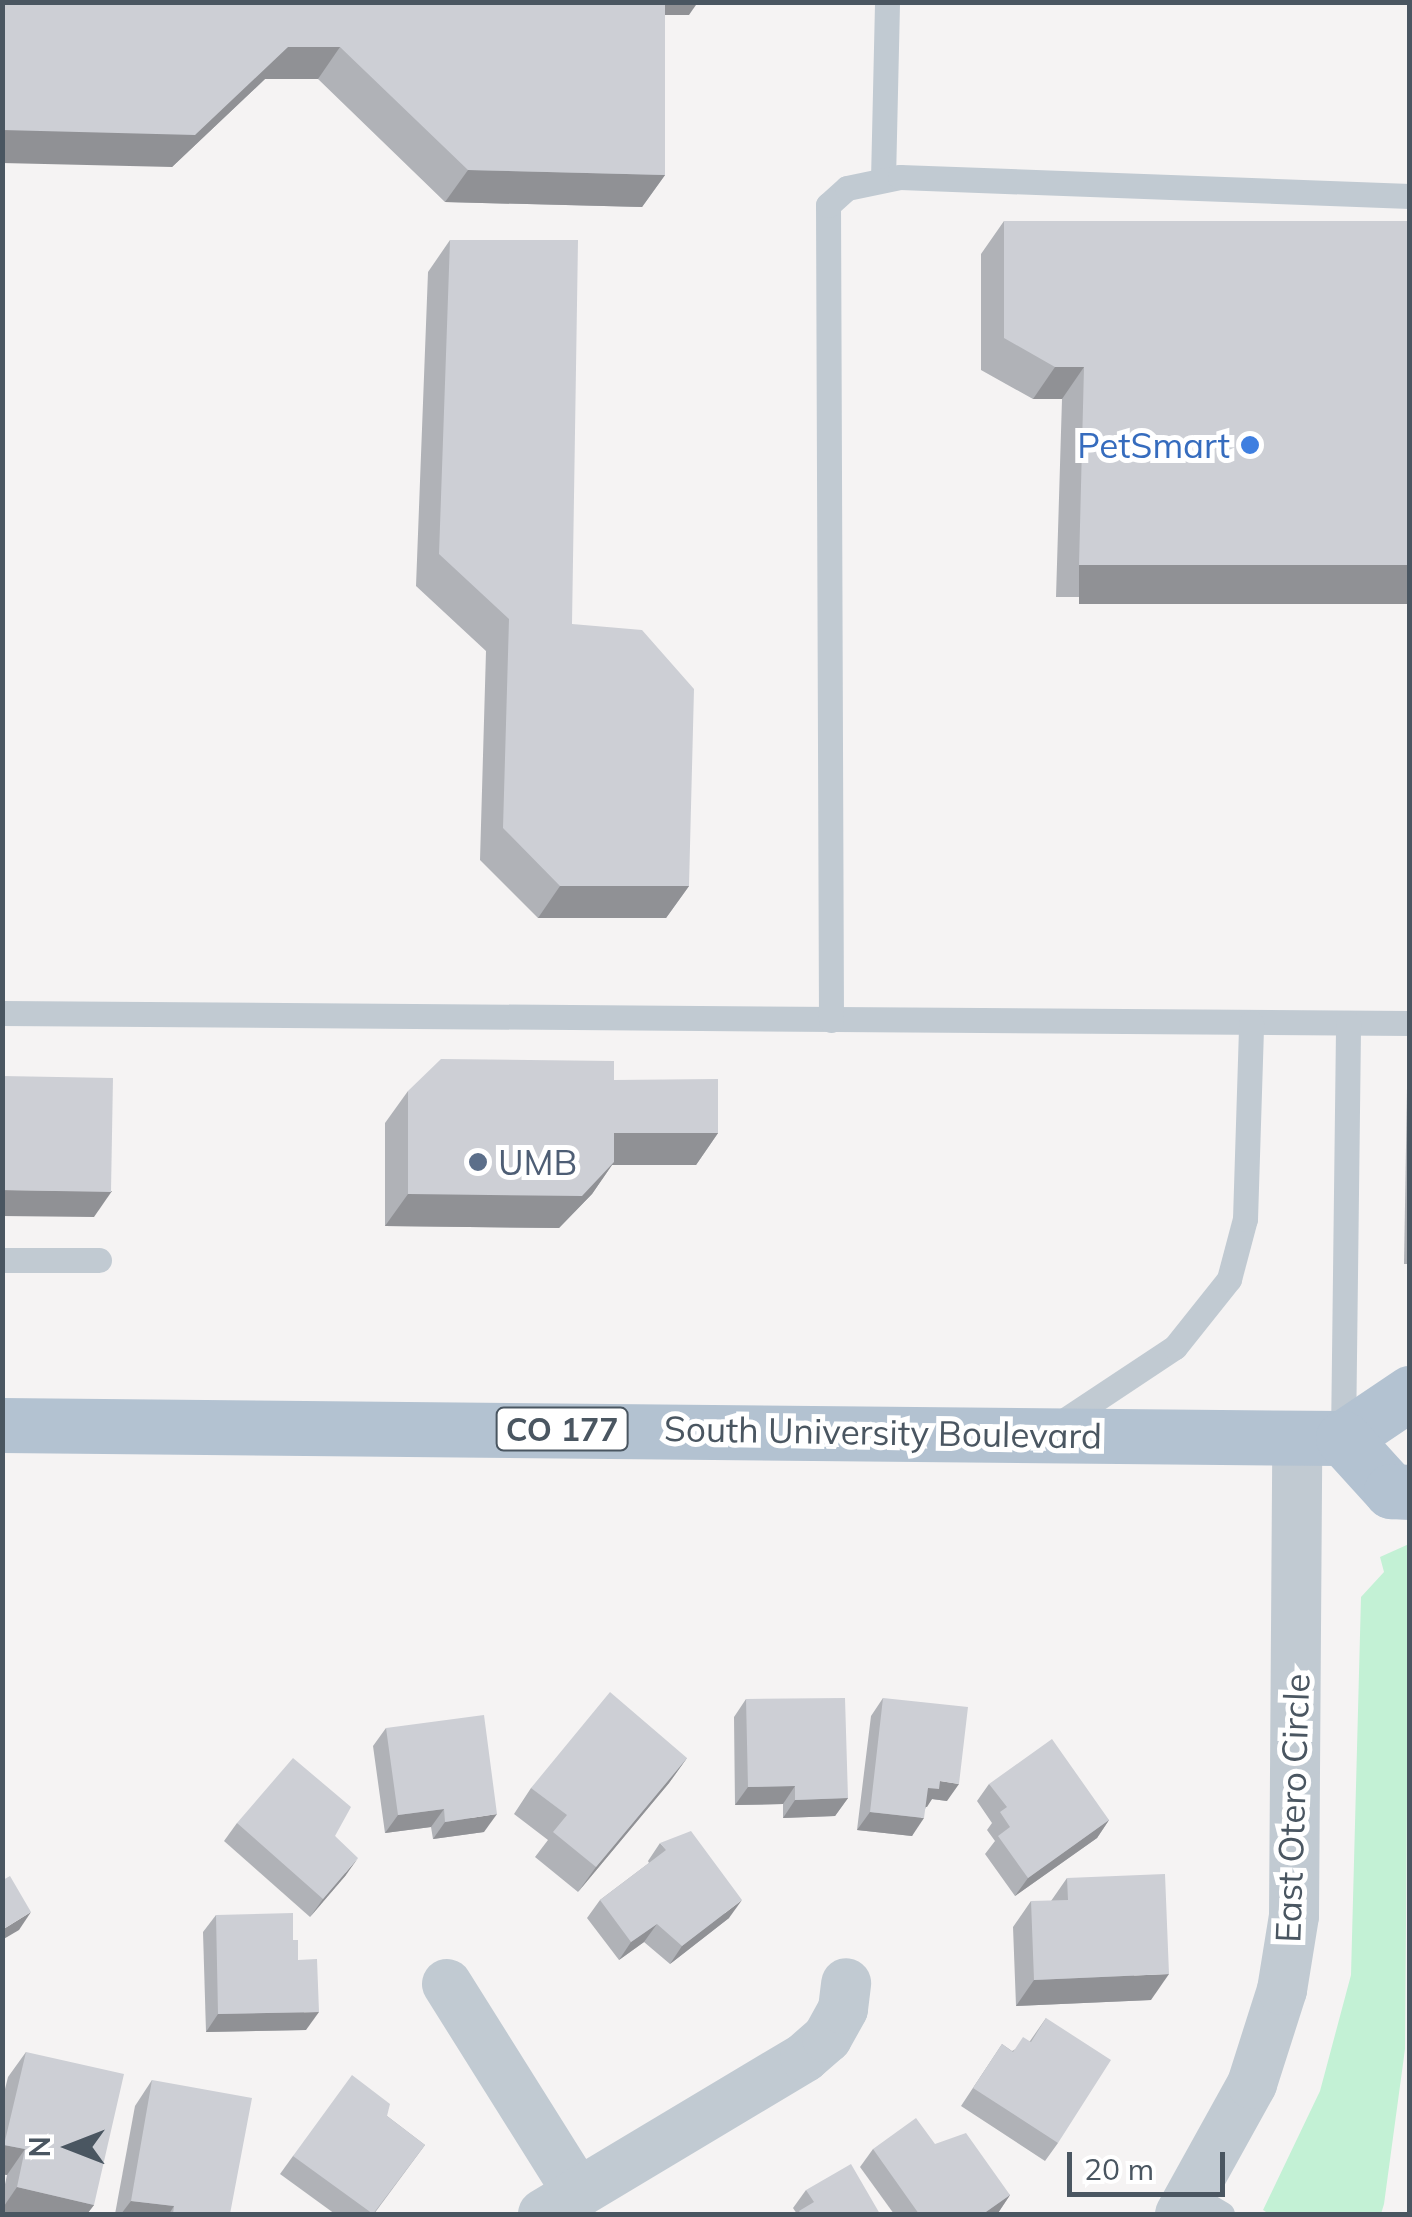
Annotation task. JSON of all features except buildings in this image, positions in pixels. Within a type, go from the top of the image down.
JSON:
[{"type":"main road","points":[[1410,1394],[1320,1438],[1391,1490],[1410,1492]]},
{"type":"main road","name":"South University Boulevard","points":[[2,1424],[1320,1438]]},
{"type":"street","name":"East Otero Circle","points":[[1198,2208],[1252,2084],[1282,1990],[1294,1916],[1320,1438]]},
{"type":"street","points":[[447,1984],[560,2204],[805,2058],[827,2038],[843,2009],[846,1983]]},
{"type":"lane","points":[[883,180],[886,2]]},
{"type":"lane","points":[[831,1020],[828,205],[847,188],[883,180],[1410,196]]},
{"type":"lane","points":[[2,1013],[1410,1023]]},
{"type":"lane","points":[[1046,1433],[1175,1347],[1229,1279],[1246,1202],[1251,1024]]},
{"type":"lane","points":[[1320,1438],[1348,1024]]},
{"type":"lane","points":[[2,1260],[100,1260]]},
{"type":"green space","points":[[1409,1544],[1405,2049],[1384,2204],[1381,2214],[1269,2214],[1263,2210],[1320,2091],[1351,1975],[1361,1597],[1384,1572],[1380,1557]]},
{"type":"place","name":"PetSmart","points":[[1250,445]]},
{"type":"place","name":"UMB","points":[[478,1162]]}]
